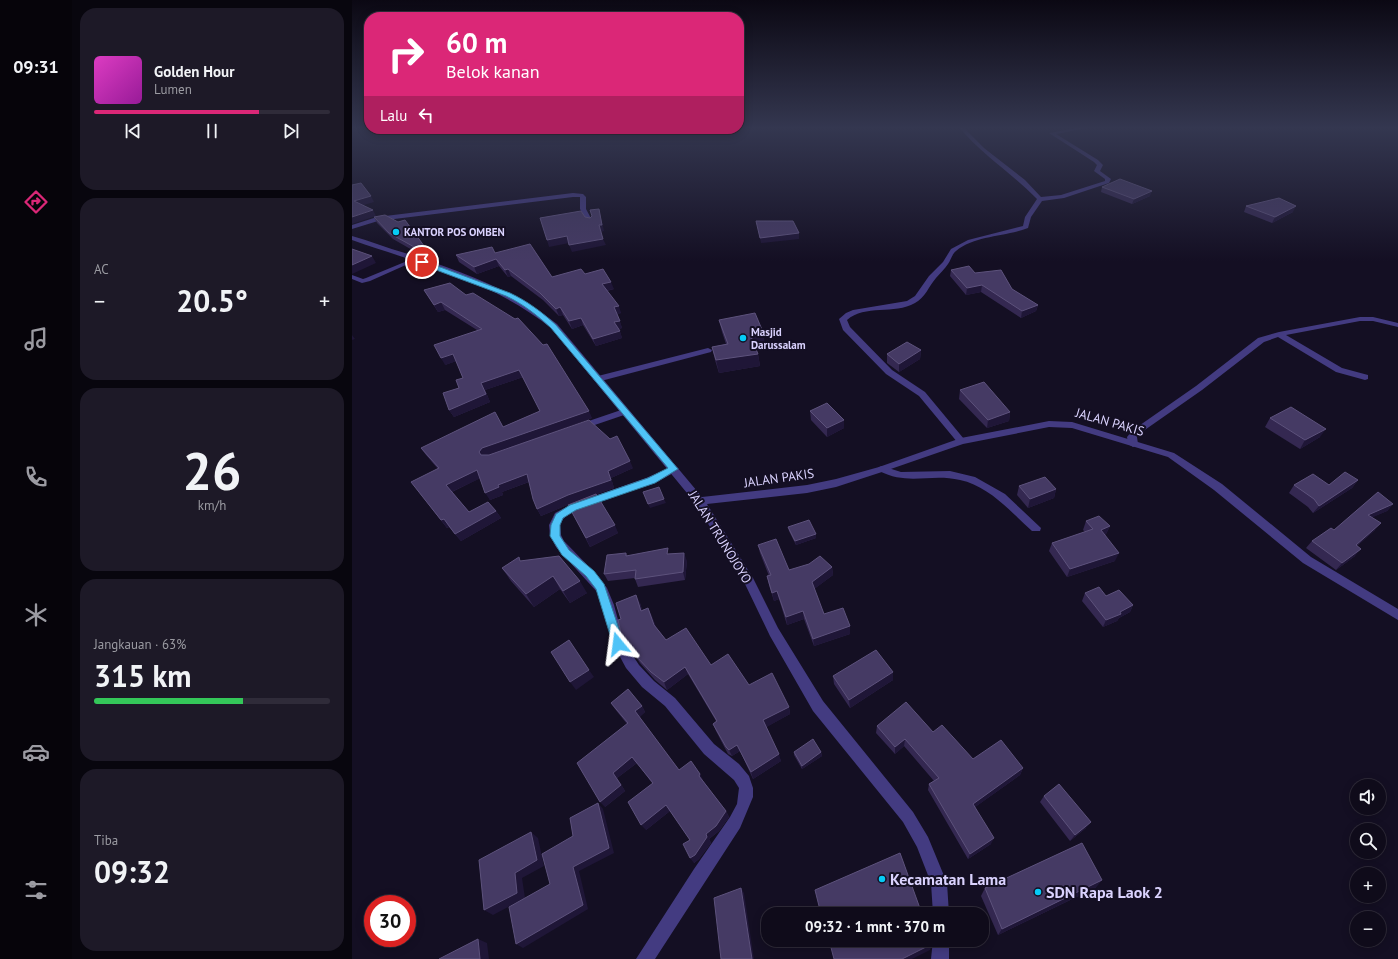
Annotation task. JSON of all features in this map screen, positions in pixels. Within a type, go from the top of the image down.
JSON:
[{"type":"street","points":[[1011,172],[1027,184],[1040,199]]},
{"type":"street","points":[[1040,199],[1062,197],[1094,187],[1108,180],[1098,172]]},
{"type":"street","points":[[352,227],[377,219],[577,194],[583,197],[583,209],[590,222]]},
{"type":"street","points":[[961,441],[922,394],[889,372],[846,328],[842,319],[846,314],[852,312],[882,310],[911,303],[921,296],[928,281],[945,264],[954,250],[965,243],[1026,227],[1028,217],[1040,199]]},
{"type":"street","name":"JALAN TRUNOJOYO","points":[[352,238],[486,285],[530,306],[554,326],[624,412],[700,501],[745,575],[774,632],[818,706],[908,817],[923,842],[939,883],[941,907]]},
{"type":"street","points":[[352,277],[362,281],[368,280],[414,260]]},
{"type":"street","points":[[1133,444],[1132,437],[1136,432],[1199,388],[1261,340],[1279,334],[1360,319],[1373,319],[1398,326]]},
{"type":"street","points":[[1279,334],[1339,370],[1365,377]]},
{"type":"street","points":[[597,379],[708,350]]},
{"type":"street","points":[[573,429],[624,412]]},
{"type":"street","name":"JALAN PAKIS","points":[[700,501],[807,489],[836,483],[882,469],[961,441],[1057,423],[1072,425],[1164,452],[1182,462],[1218,487],[1307,560],[1398,615]]},
{"type":"street","points":[[645,959],[733,825],[746,796],[746,788],[744,781],[736,770],[710,750],[688,722],[669,701],[647,683],[631,662],[618,644],[601,588],[590,574],[565,553],[555,536],[554,530],[559,516],[573,507],[651,481],[674,469]]},
{"type":"street","points":[[882,469],[890,474],[899,476],[959,476],[971,479],[1003,500],[1036,528]]},
{"type":"street","points":[[940,959],[941,947]]},
{"type":"building","points":[[1120,179],[1152,191],[1134,199],[1102,187]]},
{"type":"building","points":[[361,183],[371,196],[354,201],[373,210],[352,217],[352,185]]},
{"type":"building","points":[[1279,198],[1296,206],[1275,217],[1246,206]]},
{"type":"building","points":[[599,209],[602,225],[599,225],[603,239],[569,245],[567,236],[547,240],[540,218],[581,211],[585,217],[590,218],[592,216],[590,210]]},
{"type":"building","points":[[385,215],[398,222],[405,220],[430,254],[425,253],[389,233],[374,217]]},
{"type":"building","points":[[756,221],[793,221],[799,233],[760,238]]},
{"type":"building","points":[[530,244],[552,277],[581,269],[585,274],[603,269],[611,282],[602,284],[619,306],[614,307],[620,321],[614,322],[620,331],[593,339],[581,318],[569,321],[560,307],[556,309],[540,293],[508,269],[505,270],[496,259],[474,267],[456,255],[492,247],[495,253]]},
{"type":"building","points":[[352,249],[372,256],[352,265]]},
{"type":"building","points":[[969,266],[975,273],[1001,270],[1012,289],[1038,305],[1022,311],[982,285],[967,288],[951,270]]},
{"type":"building","points":[[450,283],[466,295],[473,293],[515,319],[518,318],[543,345],[547,344],[589,411],[482,448],[479,452],[481,455],[489,455],[589,420],[610,439],[617,436],[630,461],[608,471],[611,480],[568,495],[537,509],[527,474],[498,485],[499,487],[485,493],[477,470],[446,485],[469,512],[488,502],[496,511],[455,534],[444,519],[441,520],[411,482],[439,468],[421,448],[495,412],[503,427],[540,411],[519,370],[481,383],[486,394],[449,410],[443,393],[459,388],[456,380],[463,378],[453,354],[441,358],[434,345],[482,329],[441,302],[434,305],[424,290]]},
{"type":"building","points":[[755,313],[763,332],[750,334],[758,354],[716,360],[712,347],[728,344],[719,320]]},
{"type":"building","points":[[907,342],[921,350],[899,364],[887,354]]},
{"type":"building","points":[[984,382],[1010,412],[988,420],[960,390]]},
{"type":"building","points":[[827,403],[844,420],[827,428],[810,411]]},
{"type":"building","points":[[1291,407],[1326,429],[1305,440],[1270,418]]},
{"type":"building","points":[[1345,472],[1358,480],[1319,506],[1314,499],[1294,485],[1313,474],[1329,485]]},
{"type":"building","points":[[1045,477],[1056,489],[1030,499],[1019,486]]},
{"type":"building","points":[[659,487],[664,499],[648,504],[643,492]]},
{"type":"building","points":[[1378,492],[1393,504],[1368,515],[1381,523],[1356,545],[1361,549],[1342,563],[1312,541],[1331,528],[1334,530]]},
{"type":"building","points":[[596,494],[615,525],[586,538],[568,505]]},
{"type":"building","points":[[1099,516],[1110,526],[1101,530],[1119,553],[1070,569],[1052,543],[1093,529],[1086,521]]},
{"type":"building","points":[[809,520],[816,534],[795,541],[788,527]]},
{"type":"building","points":[[776,539],[789,570],[809,564],[820,556],[832,567],[812,582],[824,614],[843,608],[850,626],[813,639],[803,611],[786,617],[777,591],[772,593],[767,576],[771,575],[758,545]]},
{"type":"building","points":[[668,548],[667,554],[684,553],[683,572],[635,579],[636,570],[604,574],[607,555],[626,553],[626,556]]},
{"type":"building","points":[[559,556],[580,581],[563,591],[553,576],[526,594],[502,568],[519,557],[520,561]]},
{"type":"building","points":[[1099,587],[1106,596],[1119,590],[1133,605],[1120,612],[1121,614],[1106,620],[1085,593]]},
{"type":"building","points":[[636,595],[641,611],[648,608],[654,625],[666,640],[686,628],[711,665],[728,654],[749,685],[772,673],[789,707],[763,720],[779,754],[751,772],[737,745],[729,750],[726,747],[713,724],[717,721],[685,667],[664,682],[651,672],[635,655],[621,633],[618,620],[621,619],[616,603]]},
{"type":"building","points":[[569,640],[589,670],[570,682],[551,652]]},
{"type":"building","points":[[876,650],[893,672],[849,700],[833,676]]},
{"type":"building","points":[[628,689],[642,706],[635,711],[679,770],[691,761],[700,774],[699,776],[726,811],[716,826],[706,834],[707,837],[695,855],[690,858],[683,844],[690,840],[666,805],[641,825],[628,802],[653,783],[632,757],[613,773],[621,785],[600,802],[577,763],[628,723],[611,703]]},
{"type":"building","points":[[906,702],[933,732],[942,725],[973,759],[1001,740],[1023,768],[973,804],[994,838],[970,854],[929,784],[939,778],[905,739],[895,747],[877,726]]},
{"type":"building","points":[[813,739],[821,752],[802,766],[794,752]]},
{"type":"building","points":[[1059,784],[1091,822],[1075,835],[1044,796]]},
{"type":"building","points":[[598,803],[609,848],[573,867],[583,905],[516,944],[509,907],[550,884],[542,854],[573,836],[570,818]]},
{"type":"building","points":[[531,832],[537,860],[515,873],[517,893],[484,910],[479,860]]},
{"type":"building","name":"SDN Rapa Laok 2","points":[[1082,843],[1102,880],[1002,929],[985,888]]},
{"type":"building","name":"Kecamatan Lama","points":[[900,853],[919,907],[819,907],[815,890]]},
{"type":"building","points":[[741,888],[752,959],[721,959],[714,898]]},
{"type":"building","points":[[478,939],[480,959],[439,959]]},
{"type":"building","points":[[831,947],[926,947],[902,959],[834,959]]},
{"type":"place","name":"KANTOR POS OMBEN","points":[[396,232]]},
{"type":"place","name":"Masjid Darussalam","points":[[743,338]]},
{"type":"place","name":"Kecamatan Lama","points":[[882,879]]},
{"type":"place","name":"SDN Rapa Laok 2","points":[[1038,892]]},
{"type":"route","points":[[422,262],[508,294],[521,300],[543,316],[554,326],[624,412],[674,469],[651,481],[573,507],[559,516],[554,530],[555,536],[565,553],[590,574],[601,588],[618,644]]}]
